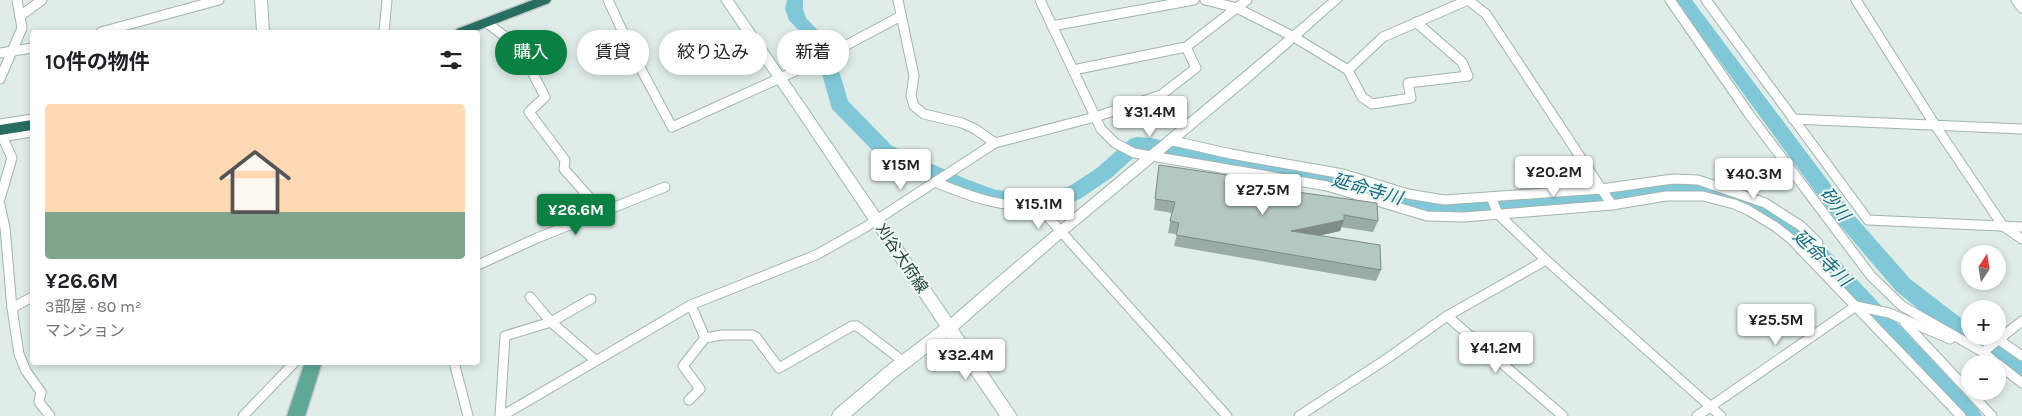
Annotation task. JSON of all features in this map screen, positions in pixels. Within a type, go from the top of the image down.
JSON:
[{"type":"highway","points":[[468,30],[545,0]]},
{"type":"highway","points":[[0,134],[30,126]]},
{"type":"main road","points":[[296,416],[313,365]]},
{"type":"street","points":[[0,79],[22,28],[17,0]]},
{"type":"street","points":[[20,16],[42,0]]},
{"type":"street","points":[[108,30],[219,0]]},
{"type":"street","points":[[261,0],[263,30]]},
{"type":"street","points":[[384,30],[387,0]]},
{"type":"street","points":[[608,0],[634,56],[672,127],[786,75]]},
{"type":"street","name":"刈谷大府線","points":[[728,0],[1009,416]]},
{"type":"street","points":[[898,0],[914,76],[911,96],[914,106],[924,114],[975,129],[995,143]]},
{"type":"street","points":[[1040,0],[1101,129],[1115,143],[1134,153],[1327,186],[1427,216],[1464,218],[1611,205],[1682,195],[1719,199],[1764,218],[1776,227],[1856,306],[1960,416]]},
{"type":"street","points":[[1052,26],[1194,0]]},
{"type":"street","points":[[1205,0],[1237,8],[1294,37],[1348,70],[1362,97],[1372,104],[1411,98],[1408,83],[1468,76],[1462,62],[1416,22]]},
{"type":"street","points":[[1072,70],[1186,48],[1247,0]]},
{"type":"street","points":[[840,416],[904,362],[949,328],[1060,231],[1336,0]]},
{"type":"street","points":[[1348,70],[1383,37],[1468,0],[1486,14],[1611,205]]},
{"type":"street","points":[[1670,0],[1749,114],[1871,276],[1902,306],[1990,346],[1994,355]]},
{"type":"street","points":[[1706,0],[1868,220],[2022,227]]},
{"type":"street","points":[[1856,0],[1934,125],[2003,226],[2022,239]]},
{"type":"street","points":[[2016,0],[2022,8]]},
{"type":"street","points":[[849,44],[901,16]]},
{"type":"street","points":[[487,23],[520,48],[545,97],[529,112],[565,160],[564,169],[594,204],[609,210]]},
{"type":"street","points":[[0,53],[30,48]]},
{"type":"street","points":[[501,416],[691,305],[816,255],[877,220],[995,143],[1095,117],[1161,95],[1196,68],[1186,48]]},
{"type":"street","points":[[0,124],[30,119]]},
{"type":"street","points":[[1793,119],[2022,129]]},
{"type":"street","points":[[0,199],[12,158],[0,134],[30,132]]},
{"type":"street","points":[[1169,140],[1231,154],[1343,174],[1408,194],[1444,200],[1601,189],[1673,179],[1688,179],[1720,186],[1765,203],[1800,226],[1818,242],[1800,249]]},
{"type":"street","points":[[1301,182],[1302,166]]},
{"type":"street","points":[[935,182],[972,197],[1008,207],[1038,206],[1227,416]]},
{"type":"street","points":[[1719,199],[1720,186]]},
{"type":"street","points":[[480,264],[537,238],[665,187]]},
{"type":"street","points":[[1491,197],[1498,214],[1546,260],[1721,416]]},
{"type":"street","points":[[0,205],[4,255],[20,354],[26,371],[41,392],[39,402],[50,416]]},
{"type":"street","points":[[1299,416],[1388,358],[1446,316],[1546,260]]},
{"type":"street","points":[[530,297],[551,322],[595,360]]},
{"type":"street","points":[[12,308],[30,298]]},
{"type":"street","points":[[501,416],[504,336],[551,322],[591,299]]},
{"type":"street","points":[[691,305],[705,338]]},
{"type":"street","points":[[1698,416],[1856,306],[1889,313],[1901,319],[2022,356]]},
{"type":"street","points":[[1446,316],[1563,416]]},
{"type":"street","points":[[1901,319],[1992,416]]},
{"type":"street","points":[[1990,346],[2022,321]]},
{"type":"street","points":[[689,400],[700,389],[683,366],[705,338],[722,335],[752,335],[756,337],[779,368],[852,326],[857,326],[904,362]]},
{"type":"street","points":[[243,416],[292,365]]},
{"type":"street","points":[[455,365],[468,416]]},
{"type":"street","points":[[2006,370],[2022,382]]},
{"type":"building","points":[[1159,165],[1261,180],[1260,187],[1377,203],[1378,221],[1344,215],[1344,220],[1291,231],[1380,245],[1381,270],[1176,235],[1179,223],[1170,221],[1175,202],[1155,199]]},
{"type":"waterway","name":"延命寺川","points":[[795,0],[794,9],[798,20],[819,41],[823,60],[831,74],[839,104],[885,151],[959,184],[994,197],[1016,200],[1040,200],[1073,194],[1104,173],[1137,144],[1151,145],[1233,163],[1319,176],[1395,199],[1445,208],[1580,200],[1690,187],[1732,196],[1754,204],[1782,219],[1840,275],[1970,416]]},
{"type":"waterway","name":"砂川","points":[[1683,0],[1845,218],[1903,285],[1965,334],[2022,374]]}]
